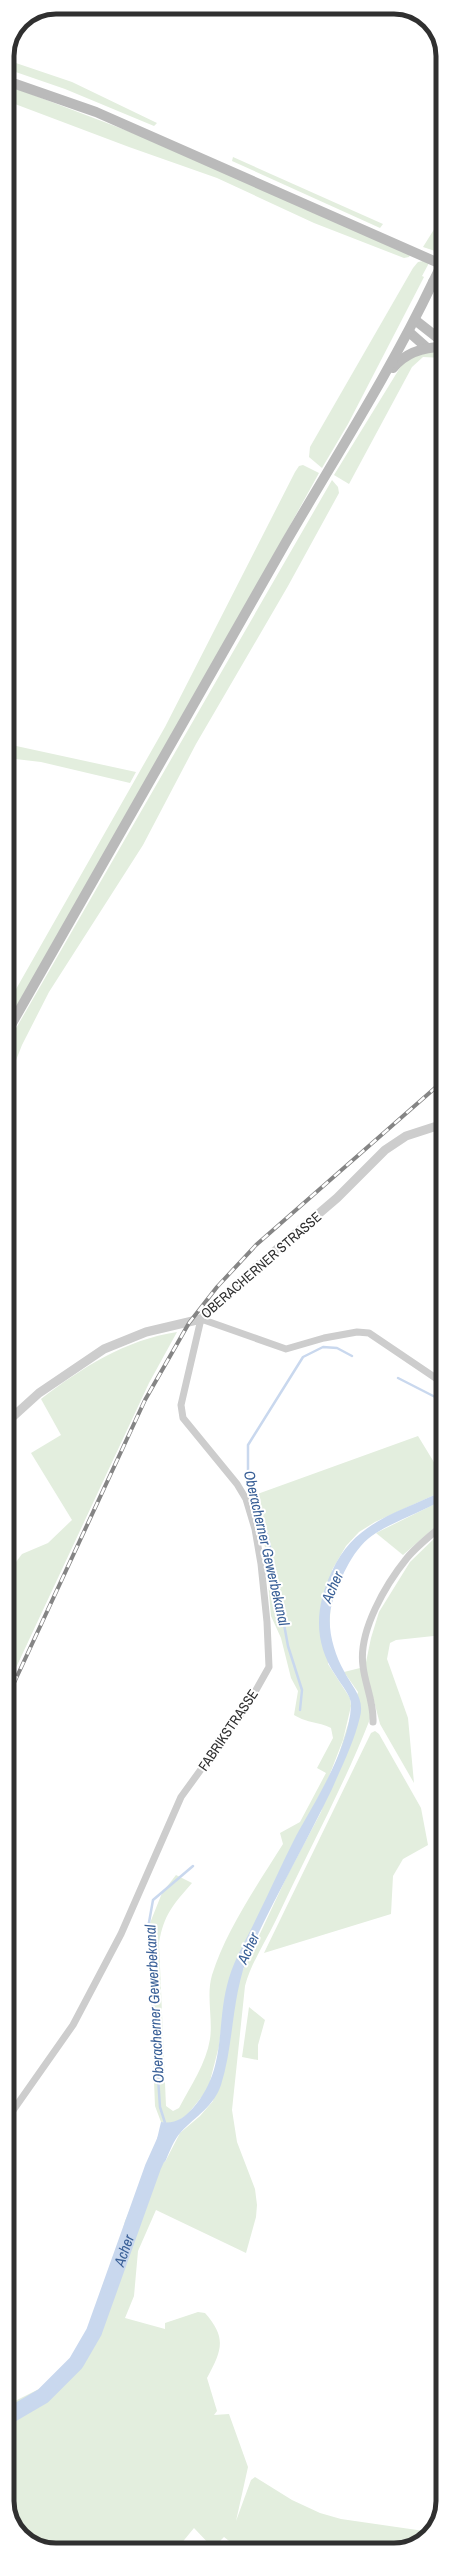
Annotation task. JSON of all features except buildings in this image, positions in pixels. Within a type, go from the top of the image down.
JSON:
[{"type":"main road","points":[[14,83],[96,112],[436,262]]},
{"type":"main road","points":[[14,1020],[312,497],[378,387],[409,332],[436,276]]},
{"type":"main road","points":[[415,320],[436,336]]},
{"type":"main road","points":[[409,332],[426,347]]},
{"type":"main road","points":[[378,387],[398,362],[410,353],[426,347],[436,347]]},
{"type":"street","name":"OBERACHERNER STRASSE","points":[[14,1416],[39,1393],[104,1349],[146,1332],[201,1319],[255,1268],[338,1198],[385,1150],[406,1136],[436,1126]]},
{"type":"street","points":[[201,1319],[286,1349],[324,1338],[356,1332],[369,1333],[436,1378]]},
{"type":"street","name":"FABRIKSTRASSE","points":[[14,2109],[73,2025],[120,1934],[181,1797],[247,1706],[269,1667],[267,1622],[261,1564],[255,1529],[246,1499],[237,1484],[183,1418],[181,1405],[201,1319]]},
{"type":"street","points":[[373,1722],[373,1710],[362,1665],[365,1636],[372,1616],[390,1582],[408,1557],[436,1531]]},
{"type":"green space","points":[[14,62],[72,82],[157,123],[154,126],[65,89],[14,71]]},
{"type":"green space","points":[[14,88],[141,136],[410,255],[409,257],[404,258],[314,223],[217,178],[14,104]]},
{"type":"green space","points":[[233,157],[383,224],[380,228],[232,161]]},
{"type":"green space","points":[[436,226],[435,251],[423,247]]},
{"type":"green space","points":[[423,261],[429,263],[422,276],[424,277],[348,424],[322,468],[309,457],[310,447],[413,268],[418,262]]},
{"type":"green space","points":[[436,351],[436,358],[423,357],[412,367],[349,484],[334,475],[401,366],[409,357]]},
{"type":"green space","points":[[303,465],[319,473],[240,616],[14,1011],[14,993],[165,727],[299,466]]},
{"type":"green space","points":[[332,480],[338,487],[339,493],[288,586],[196,744],[143,845],[49,992],[22,1045],[14,1065],[14,1032]]},
{"type":"green space","points":[[14,746],[136,772],[130,783],[41,762],[14,759]]},
{"type":"green space","points":[[177,1332],[149,1383],[14,1672],[14,1565],[22,1554],[48,1543],[72,1520],[31,1453],[61,1435],[41,1399],[73,1376],[105,1356],[140,1341]]},
{"type":"green space","points":[[418,1436],[436,1466],[436,1494],[375,1522],[359,1532],[346,1546],[332,1570],[328,1664],[350,1698],[351,1706],[343,1740],[328,1779],[281,1868],[226,1993],[219,2046],[208,2089],[187,2115],[173,2124],[161,2122],[155,2106],[148,1928],[162,1893],[176,1875],[192,1883],[170,1910],[161,1933],[159,1943],[166,2106],[173,2111],[179,2108],[198,2074],[208,2048],[211,2031],[210,1983],[225,1941],[253,1891],[283,1844],[280,1833],[300,1822],[326,1773],[317,1768],[333,1738],[331,1728],[304,1720],[294,1715],[298,1691],[291,1678],[281,1638],[271,1616],[265,1547],[253,1511],[252,1496]]},
{"type":"green space","points":[[436,1503],[436,1526],[403,1555],[376,1533]]},
{"type":"green space","points":[[436,1537],[436,1636],[396,1640],[390,1643],[387,1659],[408,1718],[414,1783],[380,1724],[365,1667],[371,1638],[379,1612],[410,1562]]},
{"type":"green space","points":[[360,1668],[370,1707],[370,1719],[337,1795],[255,1961],[245,1986],[232,2110],[237,2142],[255,2189],[257,2205],[256,2217],[246,2253],[156,2210],[138,2251],[134,2296],[125,2318],[165,2329],[165,2323],[198,2312],[205,2313],[217,2330],[220,2344],[219,2352],[207,2378],[217,2411],[214,2415],[229,2414],[248,2467],[236,2521],[251,2480],[255,2477],[292,2500],[320,2513],[341,2519],[423,2531],[412,2539],[399,2543],[232,2543],[224,2537],[218,2543],[208,2543],[194,2528],[182,2543],[45,2542],[26,2531],[18,2519],[14,2506],[14,2402],[41,2388],[69,2361],[88,2331],[114,2264],[125,2221],[153,2156],[165,2162],[180,2133],[200,2116],[213,2101],[240,1976],[287,1876],[321,1812],[358,1692],[344,1672]]},
{"type":"green space","points":[[375,1731],[379,1734],[421,1808],[428,1845],[403,1859],[393,1876],[391,1914],[264,1953],[371,1733]]},
{"type":"green space","points":[[249,2007],[265,2020],[258,2045],[258,2060],[242,2057]]},
{"type":"water","points":[[436,1494],[436,1503],[392,1524],[368,1539],[355,1554],[344,1572],[331,1609],[331,1637],[340,1663],[359,1698],[361,1704],[360,1717],[348,1754],[332,1789],[251,1949],[236,1999],[229,2051],[218,2092],[209,2105],[178,2135],[165,2162],[153,2156],[161,2122],[170,2122],[182,2118],[193,2108],[204,2093],[216,2061],[222,2012],[229,1978],[238,1956],[291,1846],[322,1790],[338,1756],[349,1722],[351,1706],[350,1698],[329,1663],[323,1650],[320,1637],[320,1611],[326,1584],[342,1554],[353,1540],[379,1520]]},
{"type":"waterway","name":"Oberacherner Gewerbekanal","points":[[300,1710],[302,1690],[288,1646],[268,1537],[256,1506],[248,1472],[248,1445],[303,1357],[323,1347],[337,1348],[352,1356]]},
{"type":"waterway","name":"Oberacherner Gewerbekanal","points":[[398,1378],[436,1397]]},
{"type":"waterway","name":"Oberacherner Gewerbekanal","points":[[166,2126],[160,2107],[148,1928],[153,1900],[193,1866]]},
{"type":"waterway","name":"Acher","points":[[14,2413],[43,2396],[76,2363],[94,2332],[153,2167],[166,2138]]},
{"type":"railway","points":[[14,1683],[145,1400],[189,1323],[217,1287],[256,1245],[436,1087]]}]
